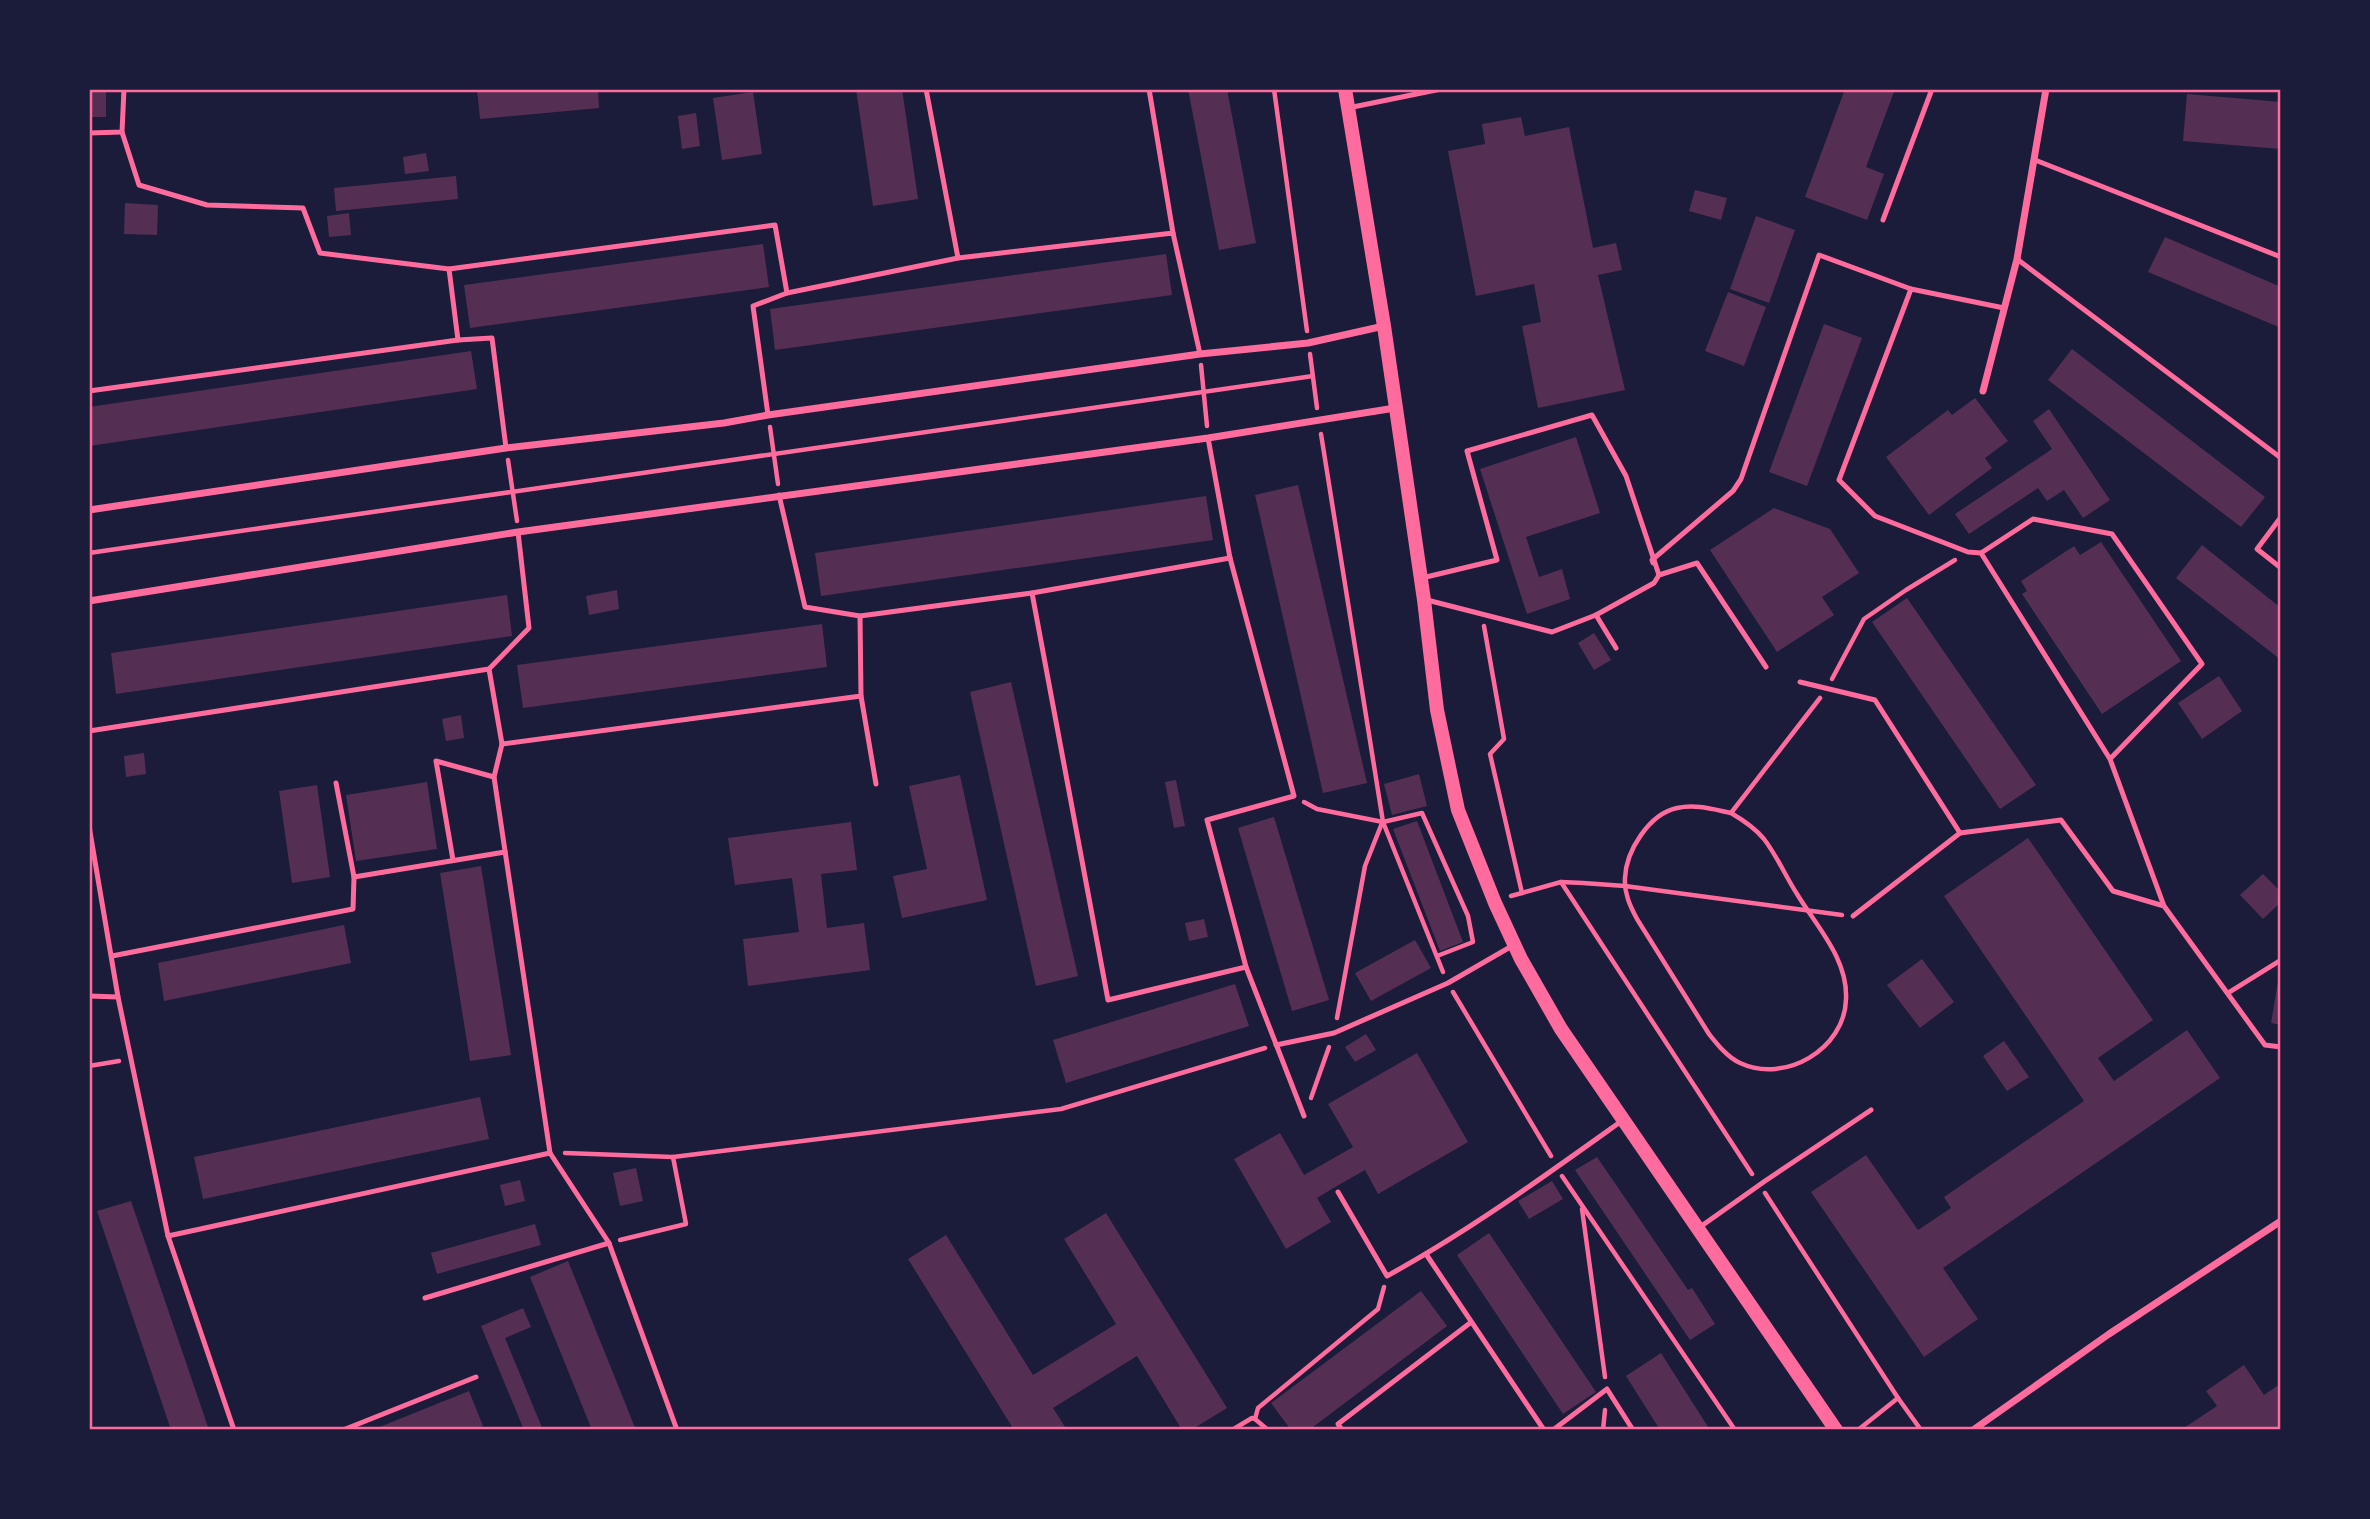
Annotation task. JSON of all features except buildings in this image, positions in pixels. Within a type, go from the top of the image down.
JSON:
[{"type":"main road","points":[[1345,89],[1384,326],[1437,710],[1458,810],[1495,903],[1561,1029],[1836,1430]]},
{"type":"street","points":[[1983,391],[2017,259],[2046,89]]},
{"type":"street","points":[[89,510],[506,448],[724,424],[768,415],[1200,354],[1308,343],[1384,326]]},
{"type":"street","points":[[89,601],[518,532],[1208,438],[1395,408]]},
{"type":"street","points":[[1973,1430],[2109,1334],[2281,1221]]},
{"type":"lane","points":[[124,89],[122,132],[139,185],[207,205],[303,208],[320,253],[449,269],[775,225],[787,293]]},
{"type":"lane","points":[[926,89],[958,258]]},
{"type":"lane","points":[[1149,89],[1173,233],[1200,354]]},
{"type":"lane","points":[[1348,108],[1441,89]]},
{"type":"lane","points":[[1883,220],[1933,89]]},
{"type":"lane","points":[[89,133],[122,132]]},
{"type":"lane","points":[[2035,160],[2281,257]]},
{"type":"lane","points":[[768,415],[753,306],[787,293],[958,258],[1173,233]]},
{"type":"lane","points":[[1652,560],[1734,491],[1741,479],[1819,255],[1911,289],[2004,309]]},
{"type":"lane","points":[[2017,259],[2281,458]]},
{"type":"lane","points":[[449,269],[458,340]]},
{"type":"lane","points":[[1911,289],[1839,480],[1875,516],[1968,552],[1981,553],[2033,519],[2112,534],[2202,664],[2110,759]]},
{"type":"lane","points":[[89,391],[458,340],[492,338],[506,448]]},
{"type":"lane","points":[[1420,578],[1497,559],[1467,451],[1592,415],[1626,476],[1659,575]]},
{"type":"lane","points":[[1208,438],[1230,558],[1294,796],[1207,820],[1246,967],[1304,1116]]},
{"type":"lane","points":[[779,495],[805,607],[860,616],[1032,593],[1230,558]]},
{"type":"lane","points":[[2281,517],[2257,549],[2281,568]]},
{"type":"lane","points":[[89,730],[489,669],[528,628],[518,532]]},
{"type":"lane","points":[[1981,553],[2110,759],[2164,906],[2265,1045],[2281,1047]]},
{"type":"lane","points":[[1423,600],[1552,632],[1596,615],[1654,583],[1659,575],[1697,563],[1766,667]]},
{"type":"lane","points":[[1032,593],[1108,1000],[1246,967]]},
{"type":"lane","points":[[1596,615],[1616,648]]},
{"type":"lane","points":[[860,616],[861,696],[876,784]]},
{"type":"lane","points":[[489,669],[502,744],[494,777],[550,1153],[609,1243],[677,1430]]},
{"type":"lane","points":[[1800,682],[1875,700],[1960,833]]},
{"type":"lane","points":[[502,744],[861,696]]},
{"type":"lane","points":[[453,860],[436,761],[494,777]]},
{"type":"lane","points":[[112,956],[353,909],[354,877],[337,783]]},
{"type":"lane","points":[[1853,916],[1960,833],[2061,820],[2113,891],[2164,906]]},
{"type":"lane","points":[[89,826],[118,997],[133,1058],[168,1236],[234,1430]]},
{"type":"lane","points":[[354,877],[505,852]]},
{"type":"lane","points":[[1276,1045],[1334,1033],[1448,983],[1515,944]]},
{"type":"lane","points":[[2228,993],[2281,960]]},
{"type":"lane","points":[[89,996],[118,997]]},
{"type":"lane","points":[[1698,1229],[1871,1110]]},
{"type":"lane","points":[[1338,1192],[1387,1276],[1426,1255],[1623,1120]]},
{"type":"lane","points":[[168,1236],[550,1153]]},
{"type":"lane","points":[[425,1298],[609,1243]]},
{"type":"lane","points":[[1426,1255],[1544,1430]]},
{"type":"lane","points":[[1342,1430],[1338,1424],[1470,1323]]},
{"type":"lane","points":[[343,1430],[476,1377]]},
{"type":"lane","points":[[1553,1430],[1607,1389],[1633,1430]]},
{"type":"path","points":[[1274,89],[1312,376],[1382,822],[1448,983],[1582,1207],[1735,1430]]},
{"type":"path","points":[[1200,354],[1208,438]]},
{"type":"path","points":[[89,553],[1312,376]]},
{"type":"path","points":[[768,415],[779,495]]},
{"type":"path","points":[[506,448],[518,532]]},
{"type":"path","points":[[1731,813],[1827,689],[1864,619],[1968,552]]},
{"type":"path","points":[[1483,615],[1504,739],[1490,754],[1523,893]]},
{"type":"path","points":[[1294,796],[1317,809],[1382,822],[1422,813],[1468,916],[1473,942],[1437,956]]},
{"type":"path","points":[[1701,806],[1731,813],[1746,822],[1764,839],[1835,952],[1845,977],[1847,1001],[1841,1026],[1828,1045],[1803,1062],[1784,1068],[1762,1068],[1740,1063],[1722,1050],[1709,1034],[1637,919],[1628,901],[1625,886],[1629,856],[1638,839],[1653,822],[1674,808],[1701,806]]},
{"type":"path","points":[[1304,1116],[1334,1033],[1365,866],[1382,822]]},
{"type":"path","points":[[1561,882],[1921,1430]]},
{"type":"path","points":[[1511,896],[1561,882],[1625,886],[1853,916]]},
{"type":"path","points":[[550,1153],[673,1157],[1061,1109],[1276,1045]]},
{"type":"path","points":[[89,1066],[133,1058]]},
{"type":"path","points":[[609,1243],[686,1224],[673,1157]]},
{"type":"path","points":[[1582,1207],[1607,1389],[1603,1430]]},
{"type":"path","points":[[1255,1419],[1258,1408],[1378,1309],[1387,1276]]},
{"type":"path","points":[[1858,1430],[1899,1398]]},
{"type":"path","points":[[1232,1430],[1252,1418],[1268,1430]]}]
